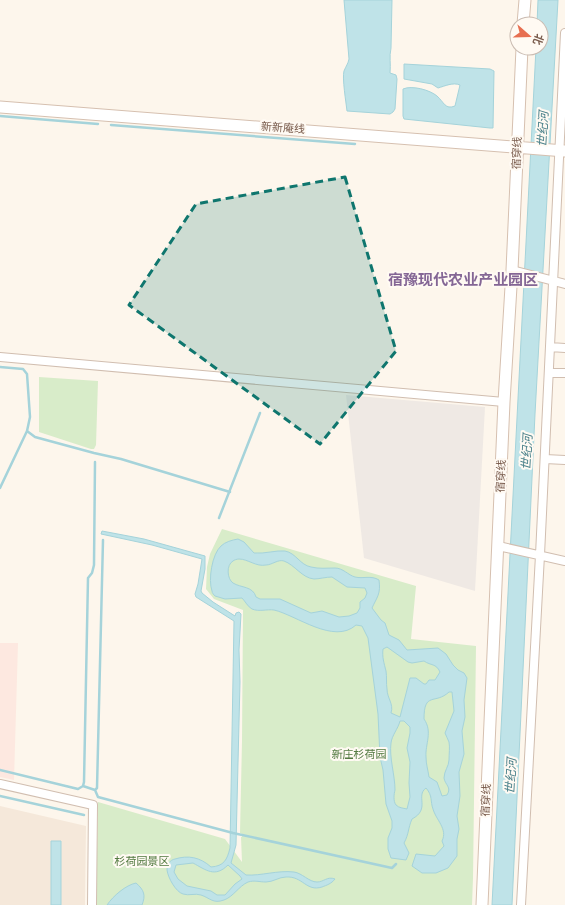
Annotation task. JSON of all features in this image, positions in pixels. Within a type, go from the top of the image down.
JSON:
[{"type":"main road","points":[[524,16],[525,0]]},
{"type":"main road","name":"宿穿线","points":[[482,905],[502,546],[504,402],[517,271],[522,56]]},
{"type":"main road","name":"新新庵线","points":[[0,107],[560,150]]},
{"type":"street","points":[[521,905],[545,459],[550,347],[551,280],[560,150],[565,33]]},
{"type":"street","points":[[517,271],[565,284]]},
{"type":"street","points":[[550,347],[565,348]]},
{"type":"street","points":[[0,357],[504,402]]},
{"type":"street","points":[[549,373],[565,373]]},
{"type":"street","points":[[545,459],[565,460]]},
{"type":"street","points":[[502,546],[565,561]]},
{"type":"street","points":[[0,784],[94,805],[92,905]]},
{"type":"highlighted area","points":[[345,177],[396,351],[320,444],[129,305],[196,204]]},
{"type":"shaded area","points":[[346,395],[485,407],[475,591],[364,558]]},
{"type":"shaded area","points":[[0,643],[18,643],[14,780],[0,777]]},
{"type":"shaded area","points":[[0,806],[86,826],[85,905],[0,905]]},
{"type":"green space","points":[[39,377],[98,381],[96,445],[94,449],[39,432]]},
{"type":"green space","name":"新庄杉荷园","points":[[222,529],[416,586],[411,639],[476,646],[472,905],[96,905],[98,802],[225,839],[242,862],[242,834],[240,833],[243,610],[214,599],[206,589],[207,567],[210,554]]},
{"type":"water","points":[[344,0],[392,0],[390,73],[396,75],[397,79],[395,109],[390,114],[347,111],[344,71],[349,59]]},
{"type":"water","name":"世纪河","points":[[538,0],[558,0],[535,414],[512,905],[492,905],[536,56],[549,56],[549,16],[537,16]]},
{"type":"water","points":[[404,64],[490,69],[494,71],[493,128],[404,119],[403,89],[416,88],[426,90],[437,96],[445,105],[452,107],[455,106],[460,85],[452,84],[438,88],[432,84],[404,79]]},
{"type":"water","points":[[102,531],[144,539],[205,556],[202,593],[235,616],[236,613],[239,612],[241,614],[239,650],[240,682],[236,845],[231,863],[246,875],[294,872],[314,882],[319,882],[330,878],[335,879],[330,883],[317,888],[308,886],[292,877],[281,878],[269,882],[250,881],[227,899],[220,901],[212,900],[199,894],[188,895],[180,893],[173,884],[167,870],[168,864],[172,860],[189,857],[203,861],[211,867],[224,862],[228,856],[230,848],[234,621],[196,597],[195,594],[202,559],[152,545],[101,534]],"holes":[[[193,863],[210,872],[219,871],[228,865],[242,879],[225,895],[217,895],[211,891],[187,886],[178,879],[174,872],[176,865]]]},
{"type":"water","points":[[238,539],[244,542],[254,553],[285,551],[292,554],[307,566],[317,568],[338,568],[355,577],[373,578],[379,580],[379,592],[372,608],[385,623],[389,635],[399,640],[407,650],[438,648],[446,654],[458,670],[464,673],[467,678],[464,700],[465,717],[462,731],[464,754],[459,772],[460,796],[457,816],[459,829],[457,839],[457,856],[448,868],[436,873],[422,873],[412,866],[416,854],[435,856],[444,846],[442,841],[444,832],[434,813],[430,796],[426,788],[422,795],[421,811],[412,819],[404,843],[409,853],[406,860],[391,858],[388,849],[388,838],[392,828],[392,821],[386,804],[383,770],[380,757],[378,714],[368,638],[362,626],[356,625],[347,630],[337,632],[326,630],[274,610],[252,609],[242,598],[225,599],[215,596],[212,592],[210,580],[215,555],[223,545],[229,541]],"holes":[[[238,559],[262,565],[284,561],[310,578],[316,579],[332,577],[347,587],[365,588],[367,593],[365,598],[360,602],[360,608],[357,613],[349,616],[339,617],[322,611],[311,613],[280,599],[260,599],[256,597],[250,589],[233,583],[229,578],[228,569],[231,563]],[[387,647],[408,662],[412,663],[424,661],[435,666],[440,672],[435,680],[429,680],[426,684],[416,678],[410,678],[400,717],[391,713],[392,707],[387,692],[383,649]],[[449,692],[452,692],[454,711],[445,733],[449,742],[449,762],[444,778],[449,790],[447,795],[442,796],[437,782],[429,777],[426,757],[428,729],[424,719],[424,710],[428,702],[444,696]],[[400,721],[404,721],[410,727],[407,748],[410,762],[410,797],[407,809],[397,806],[394,800],[395,784],[391,760],[391,743]]]},
{"type":"water","points":[[51,841],[61,841],[61,905],[51,905]]},
{"type":"water","points":[[136,883],[144,893],[142,905],[107,905],[120,891]]},
{"type":"waterway","points":[[0,116],[98,124]]},
{"type":"waterway","points":[[111,125],[355,144]]},
{"type":"waterway","points":[[0,367],[23,369],[27,374],[30,417],[27,431],[0,488]]},
{"type":"waterway","points":[[219,518],[260,413]]},
{"type":"waterway","points":[[27,431],[35,437],[121,459],[230,492]]},
{"type":"waterway","points":[[0,770],[78,789],[83,786],[88,578],[92,573],[94,565],[95,462]]},
{"type":"waterway","points":[[83,786],[95,790],[97,788],[103,540]]},
{"type":"waterway","points":[[95,790],[98,797],[233,833],[392,868],[396,864]]},
{"type":"waterway","points":[[0,796],[84,815]]},
{"type":"district","name":"宿豫现代农业产业园区","points":[[463,280]]},
{"type":"park label","name":"杉荷园景区","points":[[142,861]]}]
